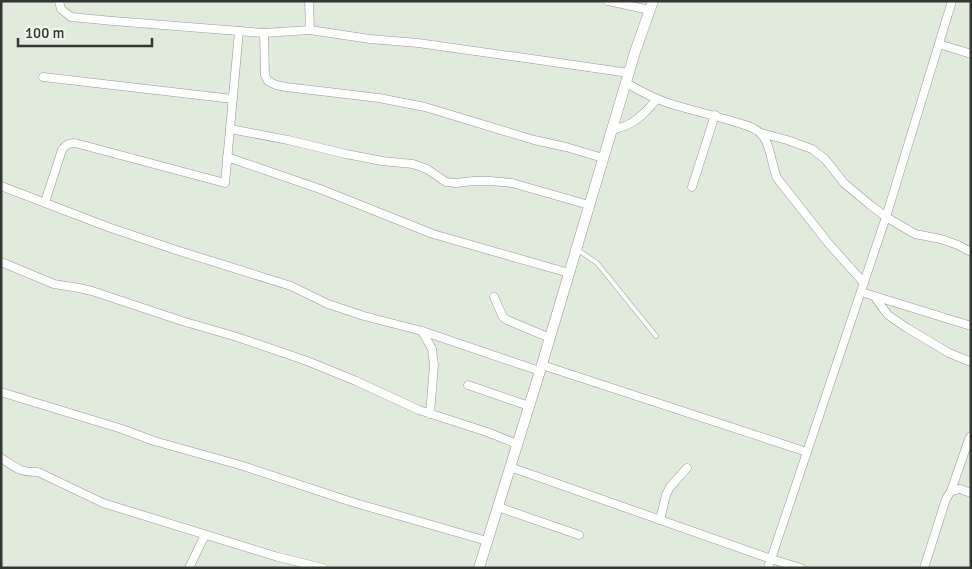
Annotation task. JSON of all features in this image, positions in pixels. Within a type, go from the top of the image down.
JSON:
[{"type":"street","points":[[59,1],[61,9],[71,17],[264,33],[310,30],[539,60],[627,78],[650,96],[657,99],[715,115],[812,149],[825,159],[844,183],[886,217],[915,234],[941,238],[971,252]]},
{"type":"street","points":[[309,1],[310,30]]},
{"type":"street","points":[[479,568],[541,368],[627,78],[652,6],[608,1]]},
{"type":"street","points":[[768,568],[886,217],[952,1]]},
{"type":"street","points":[[45,202],[62,150],[69,143],[225,183],[239,31]]},
{"type":"street","points":[[264,33],[265,74],[268,81],[276,85],[379,98],[425,107],[534,140],[603,158]]},
{"type":"street","points":[[939,44],[971,54]]},
{"type":"street","points":[[43,77],[233,99]]},
{"type":"street","points":[[612,130],[633,122],[657,99]]},
{"type":"street","points":[[692,187],[715,115]]},
{"type":"street","points":[[230,129],[382,161],[413,164],[427,169],[446,182],[482,181],[512,183],[589,205]]},
{"type":"street","points":[[762,133],[766,140],[773,170],[777,178],[829,244],[864,283]]},
{"type":"street","points":[[227,157],[320,189],[432,234],[569,273]]},
{"type":"street","points":[[1,186],[108,227],[292,286],[328,304],[364,316],[422,331],[512,362],[541,368],[807,452]]},
{"type":"street","points":[[1,262],[54,284],[92,291],[237,337],[356,381],[419,410],[487,432],[517,444]]},
{"type":"street","points":[[861,292],[971,326]]},
{"type":"street","points":[[874,296],[888,315],[949,353],[971,362]]},
{"type":"street","points":[[494,297],[507,320],[550,338]]},
{"type":"street","points":[[422,331],[432,349],[434,364],[430,414]]},
{"type":"street","points":[[468,385],[529,406]]},
{"type":"street","points":[[1,392],[122,429],[154,441],[240,465],[352,502],[487,541]]},
{"type":"street","points":[[924,568],[946,499],[951,491],[968,439],[971,436]]},
{"type":"street","points":[[1,458],[13,467],[28,472],[38,472],[103,503],[304,565],[322,568]]},
{"type":"street","points":[[510,467],[801,568]]},
{"type":"street","points":[[660,520],[666,495],[670,487],[687,468]]},
{"type":"street","points":[[951,491],[960,489],[971,493]]},
{"type":"street","points":[[498,507],[579,535]]},
{"type":"street","points":[[189,568],[205,535]]},
{"type":"lane","points":[[576,248],[597,263],[656,336]]}]
